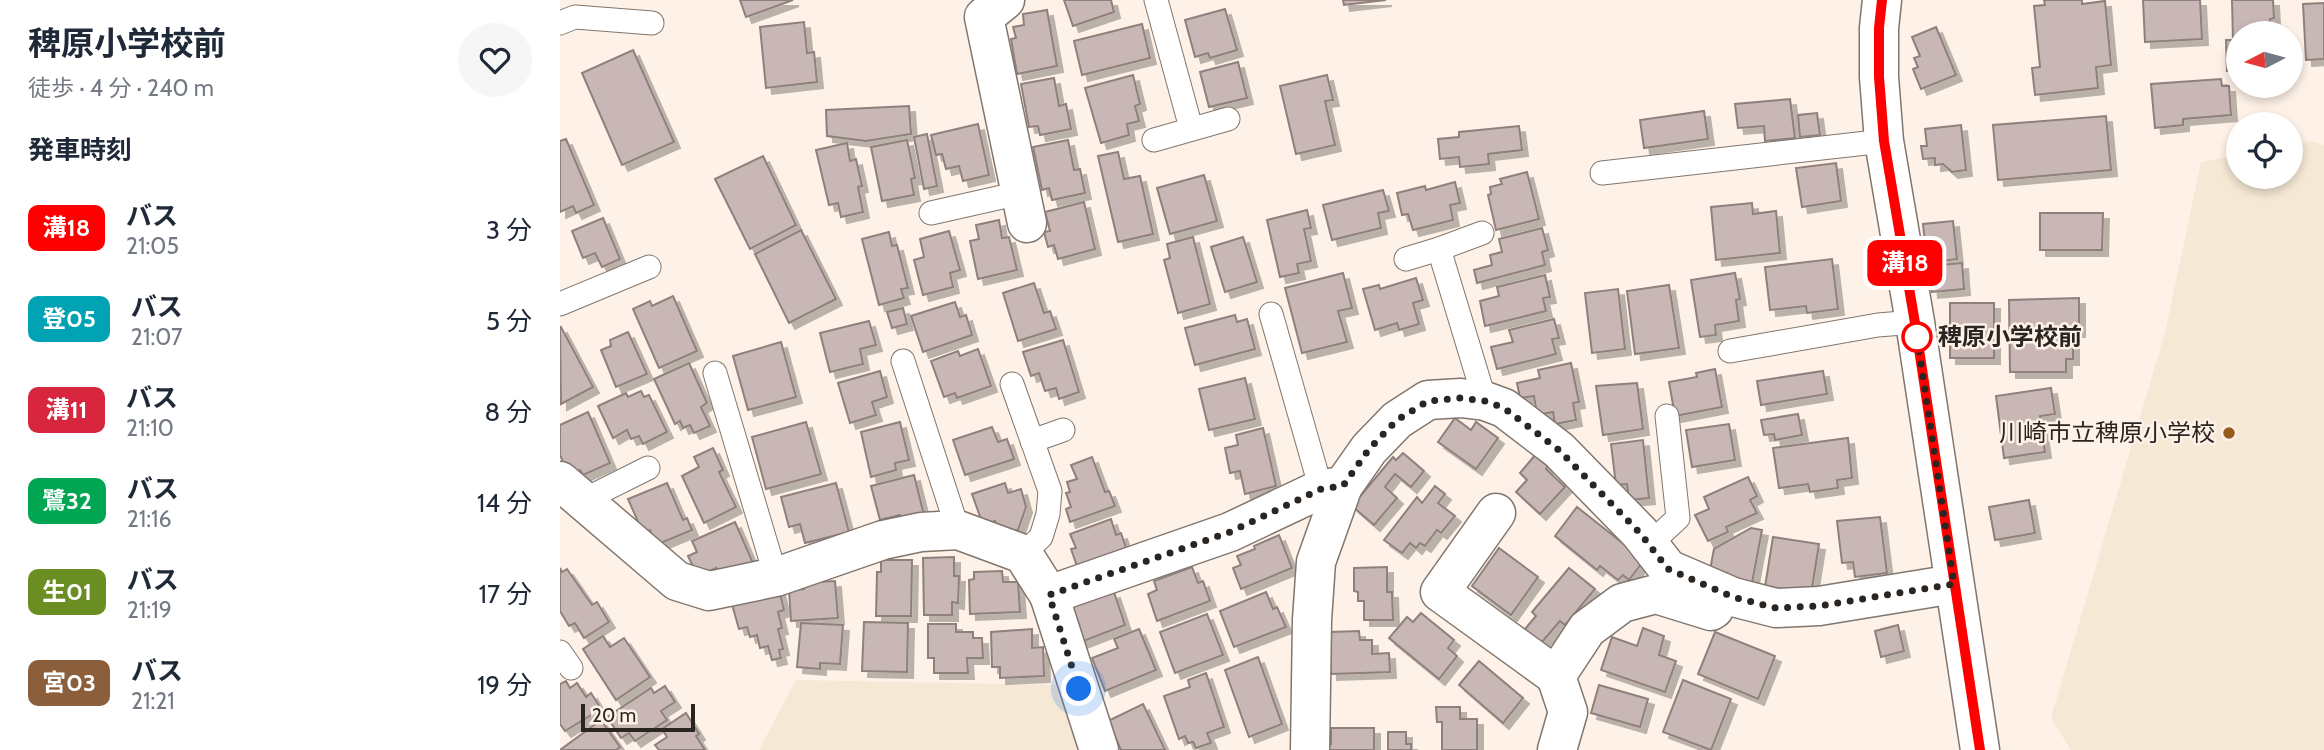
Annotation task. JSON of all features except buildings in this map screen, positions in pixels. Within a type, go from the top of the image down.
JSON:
[{"type":"street","points":[[1005,0],[984,17],[1024,208]]},
{"type":"street","points":[[1882,0],[1879,77],[1884,141],[1915,323],[1980,750]]},
{"type":"street","points":[[1049,595],[1230,532],[1332,487],[1397,420],[1428,401],[1461,398],[1485,401],[1504,408],[1559,450],[1649,545],[1668,569],[1733,597],[1776,608],[1819,606],[1954,584]]},
{"type":"street","points":[[1310,750],[1312,620],[1316,562],[1332,487]]},
{"type":"street","points":[[572,490],[677,581],[709,591],[776,577],[883,540],[921,533],[958,530],[1023,554],[1049,595],[1099,750]]},
{"type":"street","points":[[1496,513],[1440,592],[1556,676],[1569,712],[1557,750]]},
{"type":"street","points":[[1556,676],[1587,629],[1622,603],[1656,594],[1711,611],[1733,597]]},
{"type":"lane","points":[[1156,0],[1191,128]]},
{"type":"lane","points":[[560,23],[575,17],[652,23]]},
{"type":"lane","points":[[1154,139],[1228,119]]},
{"type":"lane","points":[[1602,173],[1884,141]]},
{"type":"lane","points":[[931,213],[1024,208]]},
{"type":"lane","points":[[1406,259],[1482,233]]},
{"type":"lane","points":[[1439,249],[1485,401]]},
{"type":"lane","points":[[560,304],[649,267]]},
{"type":"lane","points":[[1271,314],[1332,487]]},
{"type":"lane","points":[[1730,351],[1878,325],[1915,323]]},
{"type":"lane","points":[[903,361],[958,530]]},
{"type":"lane","points":[[715,373],[776,577]]},
{"type":"lane","points":[[1012,384],[1050,491],[1048,514],[1041,537],[1023,554]]},
{"type":"lane","points":[[1649,545],[1678,518],[1667,416]]},
{"type":"lane","points":[[1032,441],[1063,430]]},
{"type":"lane","points":[[572,490],[648,468]]},
{"type":"shaded area","name":"川崎市立稗原小学校","points":[[2311,141],[2324,145],[2324,750],[2071,750],[2051,718],[2166,329],[2201,162],[2226,157],[2226,189],[2303,189],[2303,143]]},
{"type":"shaded area","points":[[796,680],[1062,685],[1082,750],[759,750]]},
{"type":"bus line","name":"溝18","points":[[1882,0],[1879,77],[1884,141],[1915,323],[1980,750]]},
{"type":"place","name":"稗原小学校前","points":[[1917,337]]},
{"type":"place","name":"川崎市立稗原小学校","points":[[2229,433]]},
{"type":"route","points":[[1079,689],[1049,595],[1230,532],[1321,489],[1343,486],[1369,449],[1397,420],[1428,401],[1461,398],[1485,401],[1504,408],[1559,450],[1640,533],[1668,569],[1733,597],[1776,608],[1819,606],[1954,584],[1917,337]]}]
